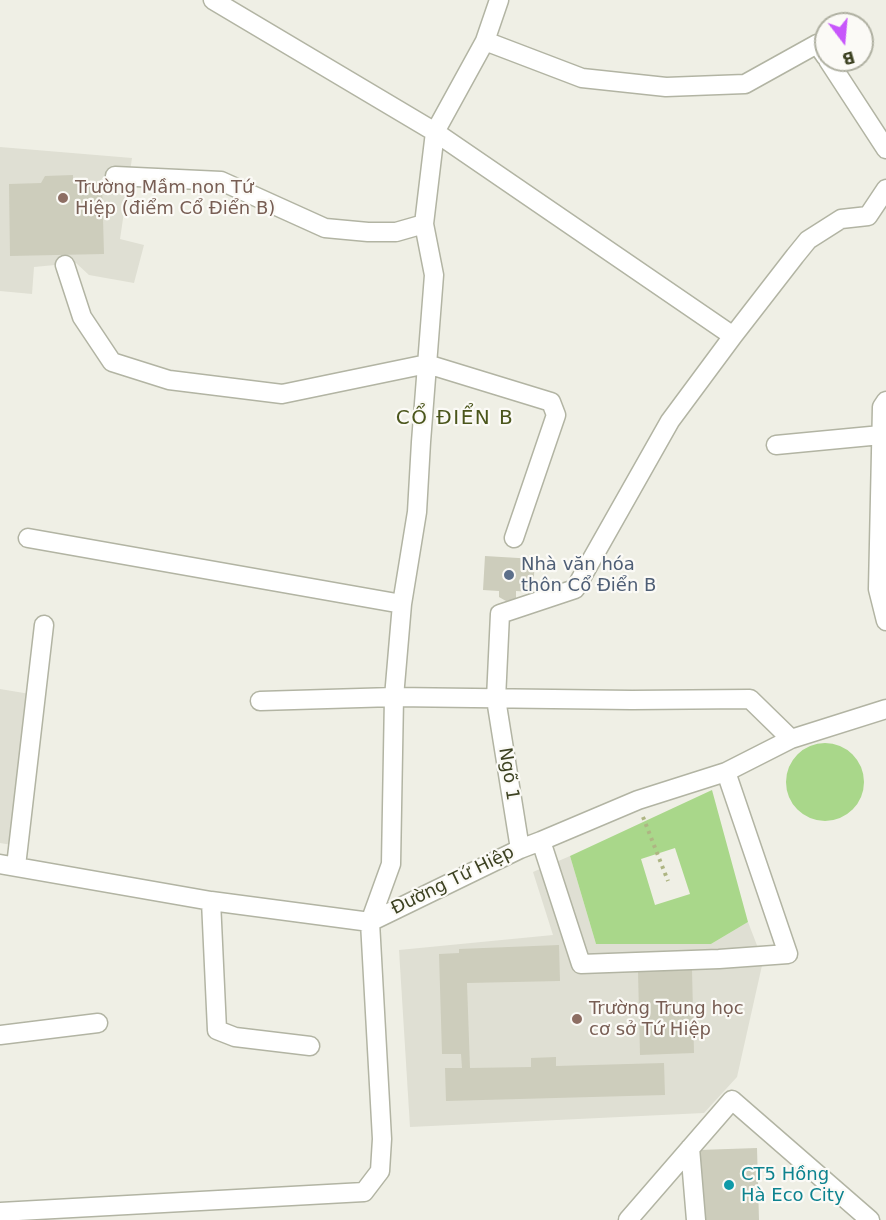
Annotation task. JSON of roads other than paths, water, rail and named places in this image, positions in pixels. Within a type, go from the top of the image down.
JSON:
[{"type":"street","points":[[213,0],[435,132],[733,336],[808,240],[841,219],[868,216],[886,189]]},
{"type":"street","points":[[0,1212],[364,1192],[380,1171],[382,1138],[370,922],[391,864],[394,697],[402,604],[417,512],[434,275],[424,224],[435,132],[484,41],[499,0]]},
{"type":"street","points":[[484,41],[582,78],[666,87],[745,84],[814,46]]},
{"type":"street","points":[[836,72],[886,149]]},
{"type":"street","points":[[115,176],[221,181],[325,228],[396,232],[424,224]]},
{"type":"street","points":[[65,264],[82,317],[112,362],[169,380],[282,394],[427,364],[551,402],[556,415],[514,538]]},
{"type":"street","name":"Ngõ 1","points":[[520,849],[496,699],[500,614],[575,589],[670,421],[733,336]]},
{"type":"street","points":[[886,401],[882,407],[878,589],[886,621]]},
{"type":"street","points":[[776,445],[881,435]]},
{"type":"street","points":[[28,538],[402,604]]},
{"type":"street","points":[[8,865],[44,626]]},
{"type":"street","points":[[260,701],[394,697],[750,699],[791,740]]},
{"type":"street","name":"Đường Tứ Hiệp","points":[[8,865],[211,901],[370,922],[520,849],[638,800],[726,772],[791,740],[885,712]]},
{"type":"street","points":[[541,841],[581,964],[788,954],[726,772]]},
{"type":"street","points":[[211,901],[217,1030],[235,1037],[310,1046]]},
{"type":"street","points":[[0,1035],[98,1023]]},
{"type":"street","points":[[628,1220],[732,1100],[870,1220]]},
{"type":"street","points":[[690,1148],[696,1220]]},
{"type":"place","name":"Trường Mầm non Tứ Hiệp (điểm Cổ Điển B)","points":[[63,198]]},
{"type":"place","name":"Nhà văn hóa thôn Cổ Điển B","points":[[509,575]]},
{"type":"place","name":"Trường Trung học cơ sở Tứ Hiệp","points":[[577,1019]]},
{"type":"place","name":"CT5 Hồng Hà Eco City","points":[[729,1185]]},
{"type":"district","name":"CỔ ĐIỂN B","points":[[455,419]]}]
